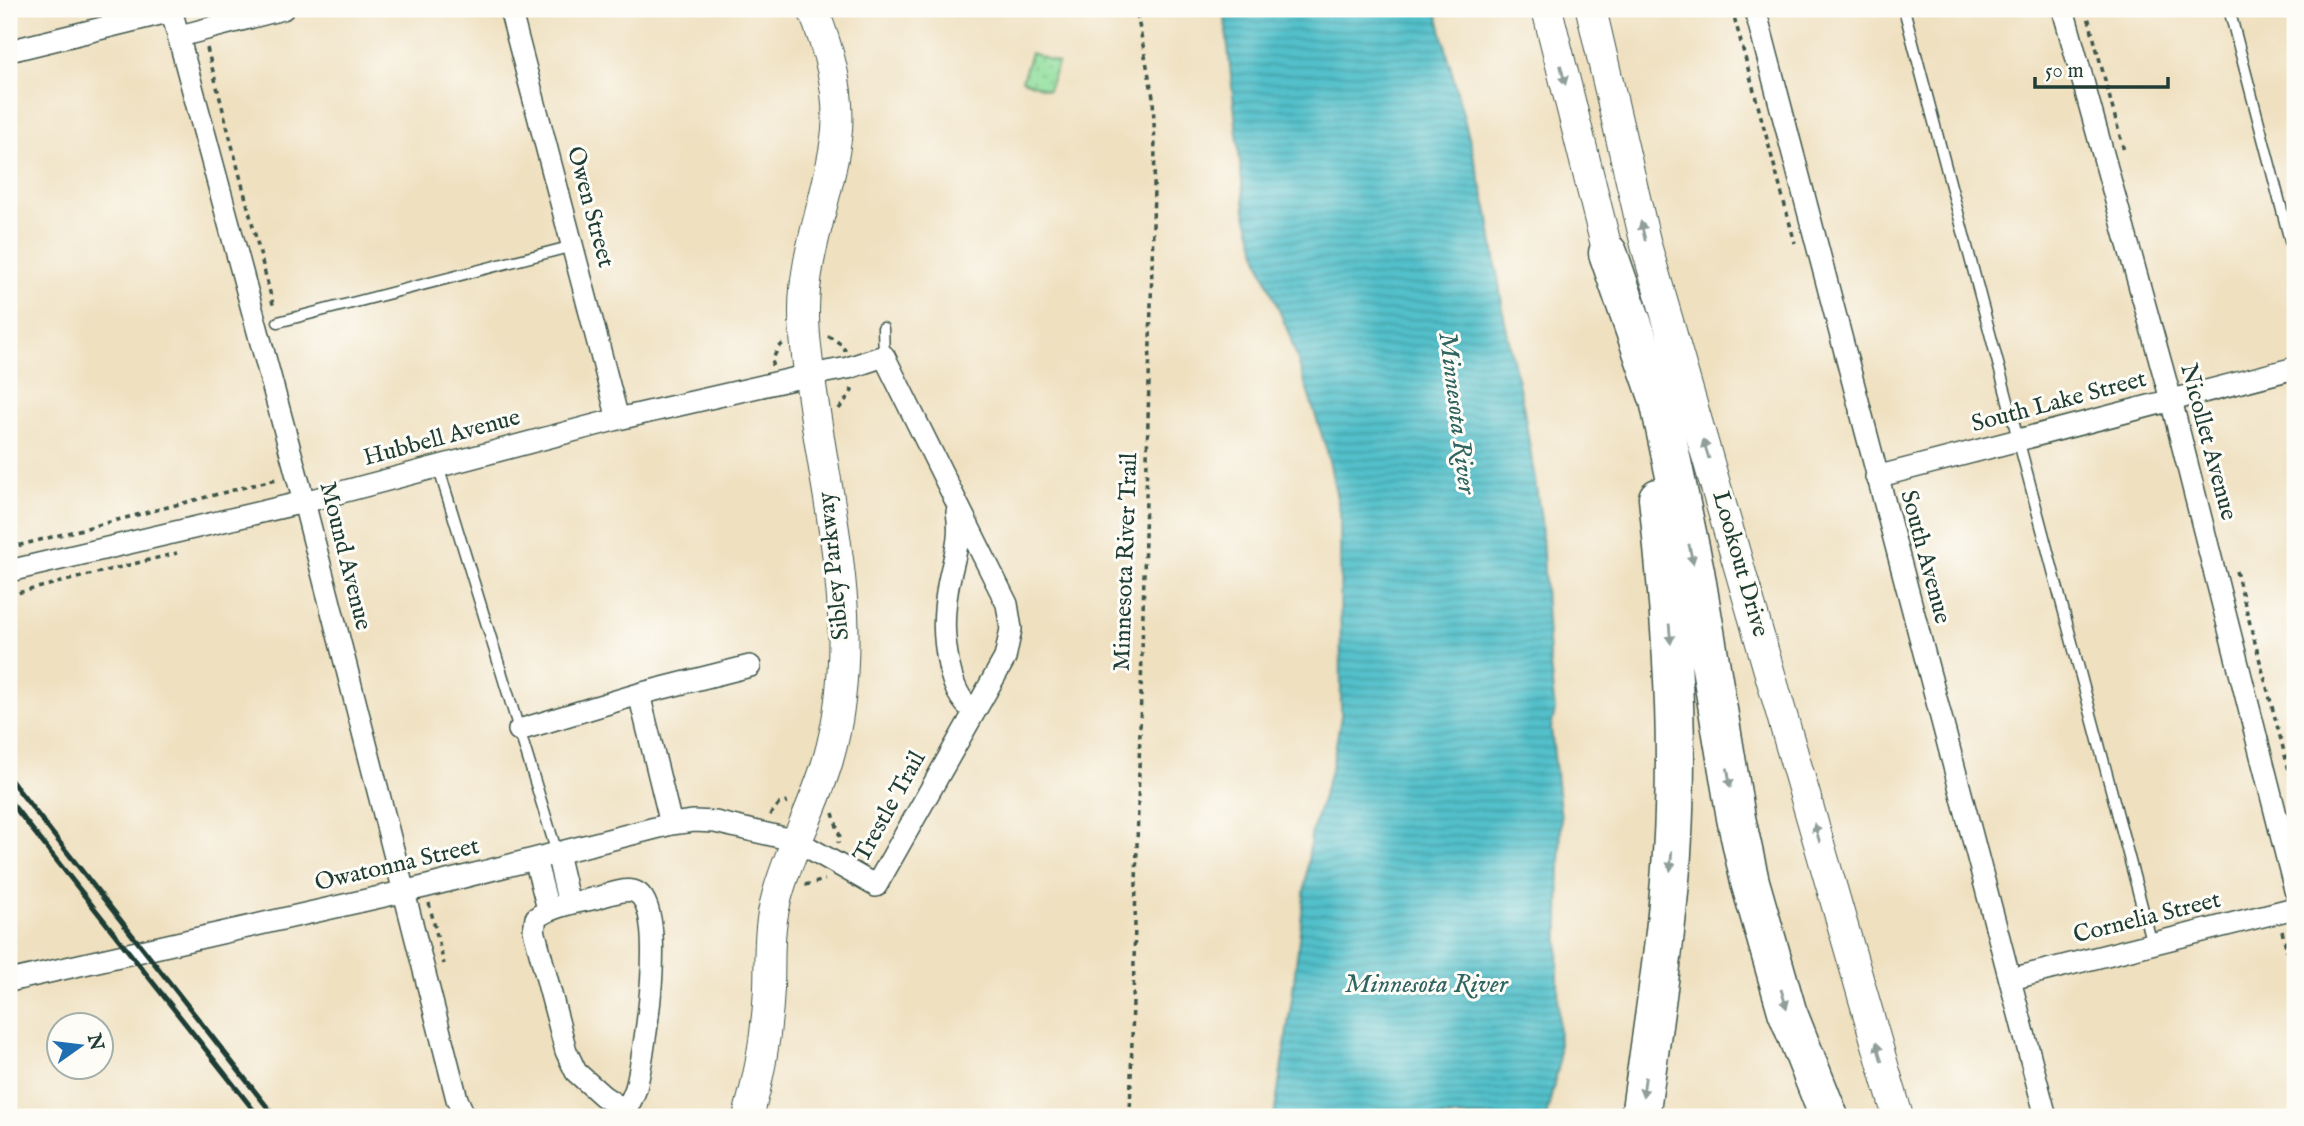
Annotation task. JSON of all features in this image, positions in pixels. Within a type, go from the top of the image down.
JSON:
[{"type":"highway","points":[[1608,253],[1644,410],[1657,491],[1671,639],[1675,732],[1669,891],[1640,1117]]},
{"type":"highway","points":[[1608,253],[1659,400],[1695,571],[1736,818],[1750,882],[1787,1011],[1829,1117]]},
{"type":"main road","name":"Sibley Parkway","points":[[748,1117],[761,1063],[766,1026],[770,928],[776,901],[828,761],[843,688],[843,613],[804,317],[804,284],[808,256],[837,130],[837,103],[829,51],[813,9]]},
{"type":"main road","points":[[1547,9],[1608,253]]},
{"type":"main road","name":"Lookout Drive","points":[[1591,9],[1647,245],[1898,1117]]},
{"type":"street","points":[[180,36],[283,9]]},
{"type":"street","name":"Owen Street","points":[[510,9],[618,419]]},
{"type":"street","name":"South Avenue","points":[[1755,9],[2046,1117]]},
{"type":"street","name":"Nicollet Avenue","points":[[2063,9],[2171,400],[2295,890]]},
{"type":"street","points":[[9,51],[171,10]]},
{"type":"street","name":"Mound Avenue","points":[[171,10],[304,502],[457,1099],[465,1117]]},
{"type":"street","name":"Hubbell Avenue","points":[[9,571],[304,502],[618,419],[848,368],[884,356]]},
{"type":"street","name":"Trestle Trail","points":[[797,841],[876,886],[1005,658],[1012,629],[1007,604],[884,356]]},
{"type":"street","name":"South Lake Street","points":[[1876,477],[2295,368]]},
{"type":"street","name":"Trestle Trail","points":[[956,503],[960,532],[948,587],[943,633],[951,675],[962,703],[974,711]]},
{"type":"street","points":[[519,730],[639,694],[750,666]]},
{"type":"street","points":[[639,694],[671,824]]},
{"type":"street","name":"Owatonna Street","points":[[9,981],[404,892],[671,824],[715,822],[797,841]]},
{"type":"street","points":[[557,853],[558,907]]},
{"type":"street","points":[[536,859],[558,907]]},
{"type":"street","points":[[633,891],[642,897],[650,914],[654,948],[644,1049],[635,1091],[625,1114],[576,1072],[566,1051],[534,930],[536,918],[558,907],[633,891]]},
{"type":"street","name":"Cornelia Street","points":[[2011,979],[2286,910]]},
{"type":"lane","points":[[1905,9],[2152,944]]},
{"type":"lane","points":[[2229,9],[2295,260]]},
{"type":"lane","points":[[278,323],[573,246]]},
{"type":"lane","points":[[883,328],[884,356]]},
{"type":"lane","points":[[438,466],[557,853]]},
{"type":"path","name":"Minnesota River Trail","points":[[1130,1117],[1155,149],[1153,97],[1136,9]]},
{"type":"path","points":[[202,30],[278,323]]},
{"type":"path","points":[[775,383],[772,362],[780,344],[789,340]]},
{"type":"path","points":[[9,548],[296,474]]},
{"type":"path","points":[[9,595],[178,553]]},
{"type":"path","points":[[763,832],[772,810],[779,804],[796,799]]},
{"type":"path","points":[[2286,910],[2295,983]]},
{"type":"green space","points":[[1031,53],[1058,63],[1048,90],[1022,80]]},
{"type":"water","name":"Minnesota River","points":[[1224,9],[1436,9],[1488,212],[1541,519],[1555,711],[1551,728],[1561,818],[1559,1065],[1546,1117],[1274,1117],[1292,998],[1311,835],[1332,767],[1341,716],[1340,512],[1327,451],[1289,334],[1261,267],[1245,211]]},
{"type":"railway","points":[[9,778],[275,1117]]},
{"type":"railway","points":[[9,800],[259,1117]]}]
